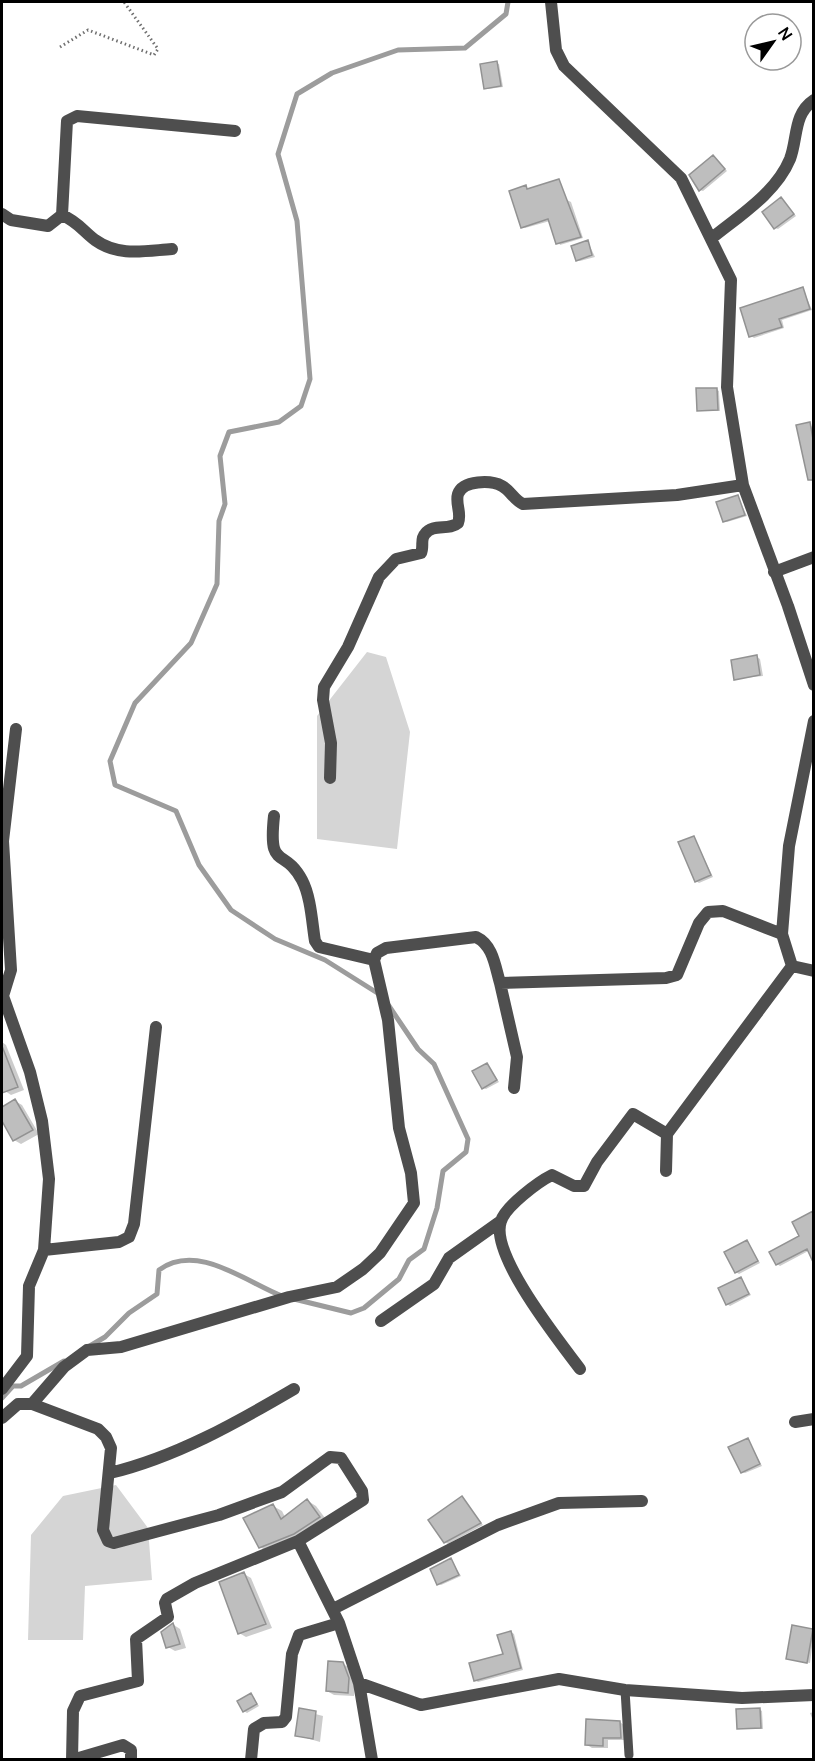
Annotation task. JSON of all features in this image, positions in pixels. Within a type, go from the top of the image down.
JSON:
[{"type":"street","points":[[551,2],[556,50],[564,66],[681,178],[712,237],[731,280],[727,387],[743,485],[788,606],[813,685]]},
{"type":"street","points":[[712,237],[765,195],[790,160],[799,119],[807,105],[813,100]]},
{"type":"street","points":[[2,214],[11,220],[48,226],[62,215],[68,121],[77,116],[235,131]]},
{"type":"street","points":[[62,215],[78,222],[93,238],[116,252],[172,249]]},
{"type":"street","points":[[330,778],[332,743],[322,700],[329,675],[348,647],[379,577],[396,559],[421,553],[423,536],[426,532],[432,528],[453,527],[458,523],[458,494],[462,489],[482,482],[500,485],[516,501],[524,504],[677,495],[743,485]]},
{"type":"street","points":[[774,572],[813,557]]},
{"type":"street","points":[[792,966],[782,934],[789,846],[813,721]]},
{"type":"street","points":[[2,1389],[27,1356],[29,1286],[44,1250],[49,1179],[42,1121],[30,1072],[2,996],[10,970],[2,842],[16,729]]},
{"type":"street","points":[[274,816],[271,843],[274,851],[295,870],[304,883],[315,941],[319,947],[374,960]]},
{"type":"street","points":[[500,983],[666,978],[677,975],[699,922],[708,912],[723,911],[782,934]]},
{"type":"street","points":[[33,1404],[64,1367],[87,1350],[121,1347],[289,1297],[337,1287],[363,1269],[380,1253],[398,1230],[414,1203],[411,1173],[399,1128],[388,1020],[374,960],[377,953],[386,948],[476,937],[485,941],[500,983],[517,1057],[514,1088]]},
{"type":"street","points":[[792,966],[813,971]]},
{"type":"street","points":[[666,1171],[667,1134],[792,966]]},
{"type":"street","points":[[44,1250],[119,1242],[129,1237],[134,1224],[156,1026]]},
{"type":"street","points":[[381,1321],[434,1284],[449,1258],[501,1221],[514,1204],[552,1175],[574,1186],[584,1186],[597,1162],[633,1114],[667,1134]]},
{"type":"street","points":[[501,1221],[500,1239],[528,1300],[580,1369]]},
{"type":"street","points":[[110,1473],[134,1467],[233,1425],[294,1389]]},
{"type":"street","points":[[2,1418],[18,1404],[33,1404],[98,1428],[106,1437],[111,1448],[103,1530],[108,1541],[114,1543],[219,1515],[282,1492],[330,1457],[341,1458],[362,1491],[363,1500],[298,1541],[195,1583],[167,1599],[165,1604],[168,1617],[136,1639],[138,1681],[80,1696],[73,1711],[72,1760],[123,1746],[131,1750],[131,1760]]},
{"type":"street","points":[[795,1422],[813,1419]]},
{"type":"street","points":[[333,1609],[498,1525],[559,1503],[642,1501]]},
{"type":"street","points":[[298,1541],[339,1623],[359,1683],[372,1760]]},
{"type":"street","points":[[251,1760],[254,1729],[264,1723],[282,1722],[286,1717],[294,1642],[299,1635],[339,1623]]},
{"type":"street","points":[[359,1683],[421,1705],[560,1679],[625,1689],[742,1698],[813,1695]]},
{"type":"lane","points":[[625,1689],[628,1755]]},
{"type":"path","points":[[60,47],[88,30],[154,55],[158,49],[124,2]]},
{"type":"shaded area","points":[[367,652],[386,657],[410,732],[397,849],[317,839],[317,716]]},
{"type":"shaded area","points":[[116,1485],[148,1528],[152,1580],[85,1586],[83,1640],[28,1640],[31,1535],[63,1496]]},
{"type":"building","points":[[497,61],[501,86],[484,89],[480,64]]},
{"type":"building","points":[[713,155],[725,169],[699,191],[689,175]]},
{"type":"building","points":[[559,179],[581,237],[556,244],[548,219],[521,228],[509,191],[526,185],[527,189]]},
{"type":"building","points":[[781,197],[794,214],[774,229],[762,212]]},
{"type":"building","points":[[588,240],[592,255],[576,261],[571,246]]},
{"type":"building","points":[[803,287],[810,309],[779,319],[782,327],[749,337],[740,308]]},
{"type":"building","points":[[696,388],[717,388],[718,410],[697,411]]},
{"type":"building","points":[[810,422],[813,439],[813,480],[808,480],[796,425]]},
{"type":"building","points":[[738,495],[745,515],[723,522],[716,502]]},
{"type":"building","points":[[757,655],[760,675],[734,680],[731,660]]},
{"type":"building","points":[[694,836],[711,875],[695,882],[678,842]]},
{"type":"building","points":[[2,1046],[18,1087],[2,1093]]},
{"type":"building","points":[[487,1063],[497,1080],[482,1089],[472,1071]]},
{"type":"building","points":[[15,1099],[33,1130],[13,1141],[2,1121],[2,1107]]},
{"type":"building","points":[[813,1211],[813,1262],[807,1249],[776,1265],[769,1252],[799,1236],[792,1222]]},
{"type":"building","points":[[747,1240],[758,1261],[735,1273],[724,1252]]},
{"type":"building","points":[[741,1277],[749,1294],[726,1305],[718,1288]]},
{"type":"building","points":[[748,1438],[760,1464],[741,1473],[728,1447]]},
{"type":"building","points":[[462,1496],[481,1523],[444,1543],[428,1520]]},
{"type":"building","points":[[307,1499],[320,1517],[294,1534],[259,1548],[243,1518],[273,1504],[281,1519]]},
{"type":"building","points":[[451,1558],[459,1575],[437,1585],[430,1569]]},
{"type":"building","points":[[244,1572],[266,1624],[238,1634],[219,1582]]},
{"type":"building","points":[[173,1623],[180,1644],[166,1648],[161,1632]]},
{"type":"building","points":[[792,1625],[813,1629],[807,1663],[786,1659]]},
{"type":"building","points":[[511,1631],[521,1668],[474,1681],[469,1663],[503,1654],[497,1635]]},
{"type":"building","points":[[328,1661],[343,1662],[349,1678],[348,1693],[326,1691]]},
{"type":"building","points":[[251,1693],[257,1704],[243,1712],[237,1701]]},
{"type":"building","points":[[299,1708],[316,1711],[313,1739],[295,1736]]},
{"type":"building","points":[[760,1708],[761,1728],[737,1729],[736,1709]]},
{"type":"building","points":[[586,1719],[620,1721],[621,1738],[603,1738],[603,1746],[585,1745]]},
{"type":"waterway","points":[[379,994],[325,960],[275,939],[231,910],[199,865],[176,811],[115,785],[110,761],[135,703],[191,643],[217,584],[219,521],[225,504],[220,456],[229,432],[279,422],[301,406],[310,379],[297,221],[278,154],[297,94],[332,73],[398,50],[465,48],[506,14],[508,2]]},
{"type":"waterway","points":[[294,1299],[351,1313],[364,1308],[399,1279],[409,1260],[424,1249],[437,1208],[443,1171],[466,1152],[468,1139],[434,1064],[418,1049],[389,1006]]},
{"type":"waterway","points":[[88,1347],[105,1337],[129,1313],[157,1294],[159,1270],[174,1263],[189,1260],[205,1262],[237,1274],[282,1296]]},
{"type":"waterway","points":[[2,1398],[13,1386],[21,1386],[64,1361]]}]
